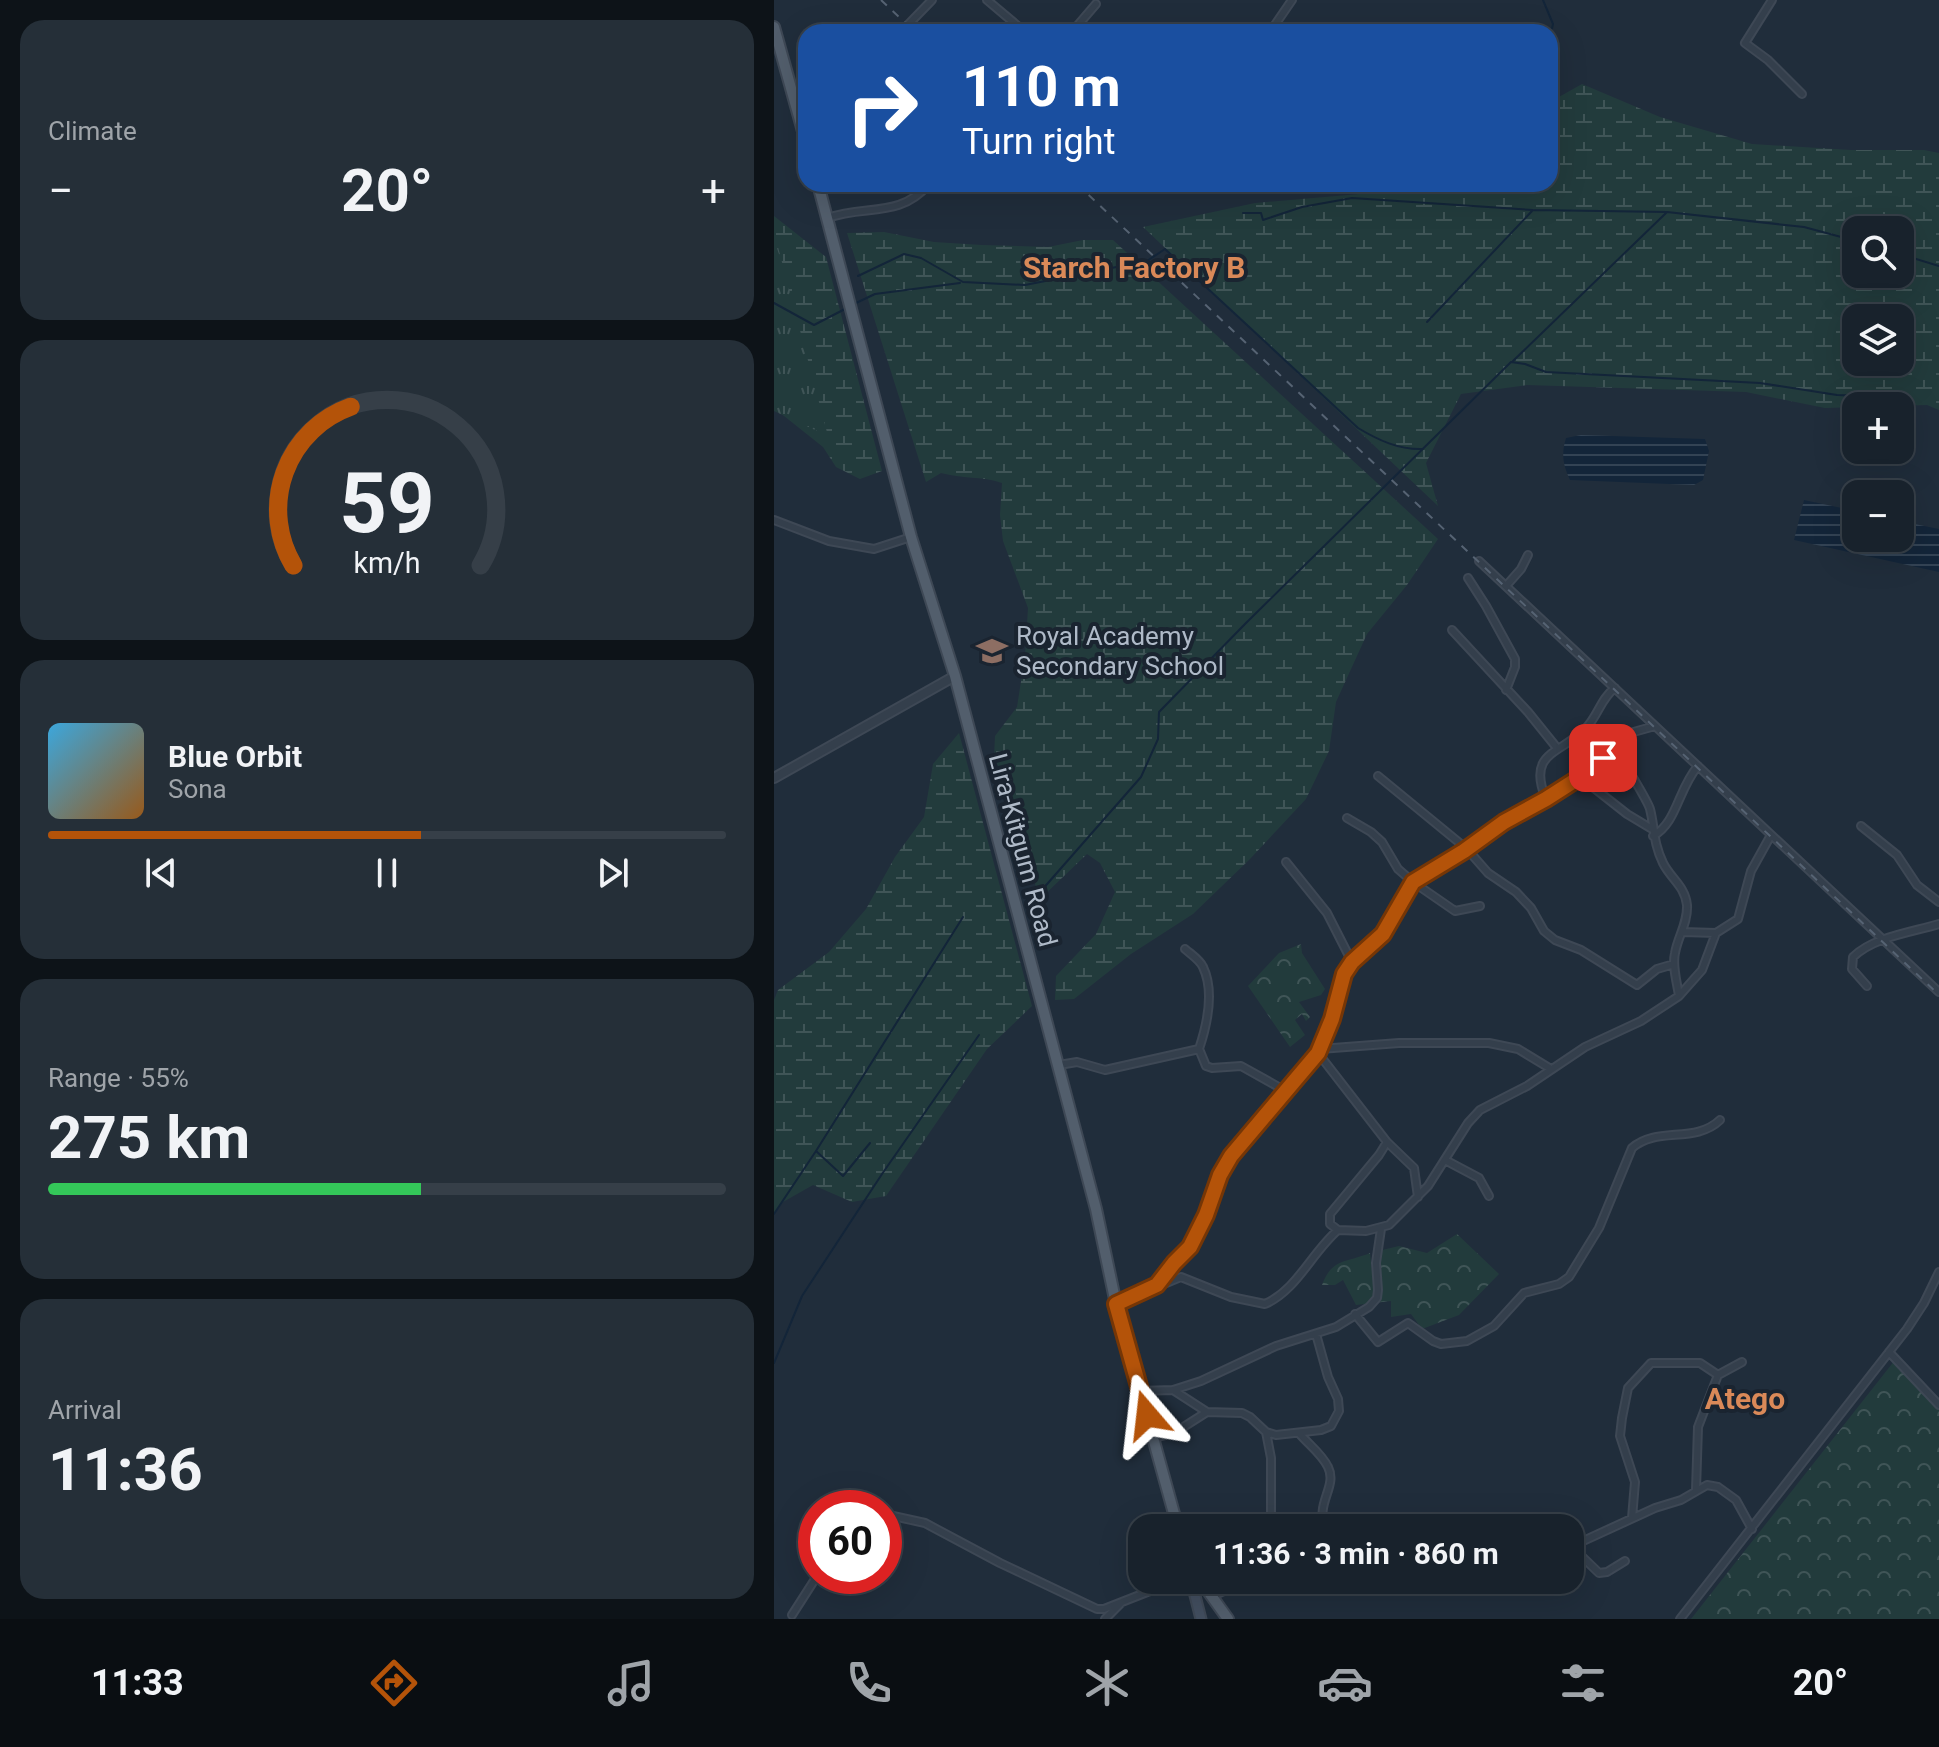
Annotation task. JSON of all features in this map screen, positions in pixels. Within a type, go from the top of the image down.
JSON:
[{"type":"main road","points":[[774,27],[798,96]]},
{"type":"main road","name":"Lira-Kitgum Road","points":[[820,192],[911,537],[955,676],[1096,1209],[1116,1304],[1174,1514]]},
{"type":"main road","points":[[1195,1594],[1201,1619]]},
{"type":"main road","points":[[1209,1594],[1228,1619]]},
{"type":"street","points":[[909,24],[932,0]]},
{"type":"street","points":[[987,0],[1016,24]]},
{"type":"street","points":[[1276,24],[1292,0]]},
{"type":"street","points":[[1772,0],[1745,43],[1768,60],[1802,94]]},
{"type":"street","points":[[1079,24],[1096,4]]},
{"type":"street","points":[[828,218],[847,211],[889,209],[906,203],[922,192]]},
{"type":"street","points":[[774,520],[829,541],[874,549],[911,537]]},
{"type":"street","points":[[1506,586],[1528,555]]},
{"type":"street","points":[[1479,561],[1939,992]]},
{"type":"street","points":[[1468,578],[1515,659],[1506,690]]},
{"type":"street","points":[[1452,630],[1542,727],[1557,748]]},
{"type":"street","points":[[774,778],[955,676]]},
{"type":"street","points":[[1546,799],[1539,773],[1557,748],[1586,729],[1604,699],[1615,688]]},
{"type":"street","points":[[1157,1285],[1195,1240],[1220,1175],[1236,1148],[1319,1051],[1332,1019],[1340,985],[1352,962],[1383,934],[1413,882],[1580,777],[1635,730],[1655,726]]},
{"type":"street","points":[[1586,729],[1614,747],[1650,806],[1652,832],[1664,865],[1685,894],[1687,912],[1674,964],[1679,996]]},
{"type":"street","points":[[1652,832],[1667,826],[1682,789],[1698,766]]},
{"type":"street","points":[[1378,776],[1467,849],[1488,873],[1516,892],[1531,908],[1544,931],[1555,940],[1581,950],[1637,985],[1657,969],[1674,964]]},
{"type":"street","points":[[1580,777],[1652,832]]},
{"type":"street","points":[[1347,818],[1382,842],[1398,869],[1413,882],[1455,911],[1480,906]]},
{"type":"street","points":[[1861,826],[1897,855],[1917,885],[1939,902]]},
{"type":"street","points":[[1683,932],[1716,933],[1738,919],[1751,871],[1771,835]]},
{"type":"street","points":[[1286,862],[1327,913],[1352,962]]},
{"type":"street","points":[[1867,986],[1852,969],[1851,963],[1859,951],[1882,939],[1939,924]]},
{"type":"street","points":[[1387,1142],[1330,1214],[1330,1224],[1338,1230],[1381,1229],[1389,1225],[1418,1197],[1480,1110],[1527,1086],[1585,1047],[1641,1021],[1679,996],[1702,970],[1716,933]]},
{"type":"street","points":[[1185,949],[1199,961],[1207,980],[1209,1022],[1199,1049],[1206,1066],[1241,1066],[1284,1090]]},
{"type":"street","points":[[1319,1051],[1399,1043],[1489,1043],[1518,1049],[1551,1069]]},
{"type":"street","points":[[1059,1065],[1077,1062],[1105,1070],[1199,1049]]},
{"type":"street","points":[[1319,1051],[1387,1142],[1414,1168],[1418,1197]]},
{"type":"street","points":[[1355,1314],[1378,1342],[1408,1323],[1441,1344],[1478,1337],[1501,1321],[1524,1293],[1559,1284],[1569,1277],[1599,1228],[1632,1148],[1668,1135],[1698,1134],[1720,1120]]},
{"type":"street","points":[[1445,1160],[1479,1178],[1489,1196]]},
{"type":"street","points":[[1139,1391],[1173,1390],[1201,1381],[1276,1346],[1336,1327],[1369,1307],[1377,1298],[1376,1263],[1381,1229]]},
{"type":"street","points":[[1116,1304],[1183,1277],[1231,1297],[1265,1304],[1278,1297],[1293,1282],[1338,1230]]},
{"type":"street","points":[[1680,1619],[1889,1352],[1921,1309],[1939,1272]]},
{"type":"street","points":[[1173,1390],[1207,1412],[1242,1413],[1266,1432],[1276,1435],[1321,1430],[1331,1426],[1339,1411],[1316,1334]]},
{"type":"street","points":[[1889,1352],[1939,1405]]},
{"type":"street","points":[[1632,1518],[1635,1482],[1620,1436],[1628,1388],[1651,1363],[1656,1362],[1675,1365],[1700,1363],[1718,1375]]},
{"type":"street","points":[[1696,1490],[1698,1427],[1718,1375],[1742,1362]]},
{"type":"street","points":[[1154,1438],[1174,1433],[1207,1412]]},
{"type":"street","points":[[1266,1432],[1271,1458],[1271,1514]]},
{"type":"street","points":[[1299,1433],[1329,1469],[1331,1479],[1322,1501],[1322,1514]]},
{"type":"street","points":[[1584,1541],[1681,1500],[1707,1485],[1725,1491],[1742,1509],[1752,1529]]},
{"type":"street","points":[[902,1518],[925,1523],[1090,1607],[1104,1609],[1140,1594]]},
{"type":"street","points":[[1584,1557],[1599,1573],[1607,1572],[1625,1561]]},
{"type":"street","points":[[792,1615],[805,1594]]},
{"type":"street","points":[[1211,1597],[1218,1594]]},
{"type":"street","points":[[1105,1619],[1124,1600]]},
{"type":"green space","points":[[1582,84],[1660,117],[1752,144],[1939,153],[1939,410],[1927,405],[1914,405],[1914,392],[1842,392],[1842,408],[1825,408],[1746,392],[1527,385],[1461,394],[1426,463],[1438,506],[1143,227],[1255,203],[1373,192],[1558,192],[1558,98]]},
{"type":"green space","points":[[774,216],[826,257],[882,471],[860,479],[836,467],[823,447],[774,408]]},
{"type":"green space","points":[[774,232],[828,436],[774,411]]},
{"type":"green space","points":[[884,232],[934,242],[982,245],[1048,247],[1083,240],[1113,240],[1438,539],[1407,585],[1367,634],[1336,702],[1329,751],[1306,799],[1193,914],[1131,954],[1074,999],[1055,1000],[1056,976],[1096,934],[1115,892],[1100,863],[1087,854],[1039,900],[1016,805],[994,757],[995,736],[1017,707],[1028,608],[1003,541],[1000,515],[1002,483],[941,473],[926,482],[847,233]]},
{"type":"green space","points":[[959,733],[1032,1006],[987,1049],[886,1196],[852,1202],[813,1185],[783,1202],[774,1215],[774,1000],[778,990],[829,952],[866,909],[895,857],[924,817],[933,764]]},
{"type":"green space","points":[[1301,944],[1302,953],[1325,989],[1321,995],[1299,1002],[1310,1017],[1306,1021],[1302,1014],[1295,1020],[1305,1035],[1290,1047],[1248,986],[1279,953]]},
{"type":"green space","points":[[1457,1234],[1499,1274],[1459,1315],[1422,1329],[1411,1314],[1391,1317],[1391,1301],[1356,1305],[1343,1280],[1335,1285],[1322,1285],[1330,1270],[1341,1263],[1370,1253],[1372,1271],[1378,1269],[1378,1251],[1399,1246],[1427,1253]]},
{"type":"green space","points":[[1895,1360],[1939,1410],[1939,1619],[1691,1619]]},
{"type":"water","points":[[1581,435],[1705,439],[1709,451],[1703,480],[1694,485],[1570,480],[1564,459],[1564,444],[1566,438]]},
{"type":"water","points":[[1804,500],[1842,508],[1842,551],[1794,540]]},
{"type":"water","points":[[1914,524],[1939,529],[1939,572],[1848,552],[1914,552]]},
{"type":"waterway","points":[[1543,0],[1553,24]]},
{"type":"waterway","points":[[1243,213],[1261,213],[1263,220],[1302,207],[1352,198],[1533,210],[1667,212],[1804,227],[1842,237]]},
{"type":"waterway","points":[[1427,322],[1532,211]]},
{"type":"waterway","points":[[1513,361],[1666,213]]},
{"type":"waterway","points":[[858,276],[904,254],[921,258],[963,282],[1025,285],[1147,261],[1165,249],[1358,428],[1389,443],[1423,449]]},
{"type":"waterway","points":[[1914,258],[1939,266]]},
{"type":"waterway","points":[[856,303],[875,294],[960,283]]},
{"type":"waterway","points":[[774,303],[814,325],[845,309]]},
{"type":"waterway","points":[[1041,891],[1141,777],[1158,739],[1159,712],[1511,362],[1546,372],[1760,383],[1842,395]]},
{"type":"waterway","points":[[816,1151],[963,917]]},
{"type":"waterway","points":[[774,1363],[802,1296],[979,1035]]},
{"type":"waterway","points":[[774,1214],[816,1151],[843,1176],[870,1143]]},
{"type":"railway","points":[[881,0],[906,24]]},
{"type":"railway","points":[[1086,192],[1939,995]]},
{"type":"place","name":"Royal Academy Secondary School","points":[[992,651]]},
{"type":"district","name":"Starch Factory B","points":[[1134,267]]},
{"type":"district","name":"Atego","points":[[1745,1398]]},
{"type":"route","points":[[1147,1415],[1116,1304],[1157,1285],[1197,1237],[1220,1175],[1236,1148],[1318,1053],[1332,1019],[1344,974],[1352,962],[1383,934],[1413,882],[1504,822],[1585,774],[1603,758]]}]
